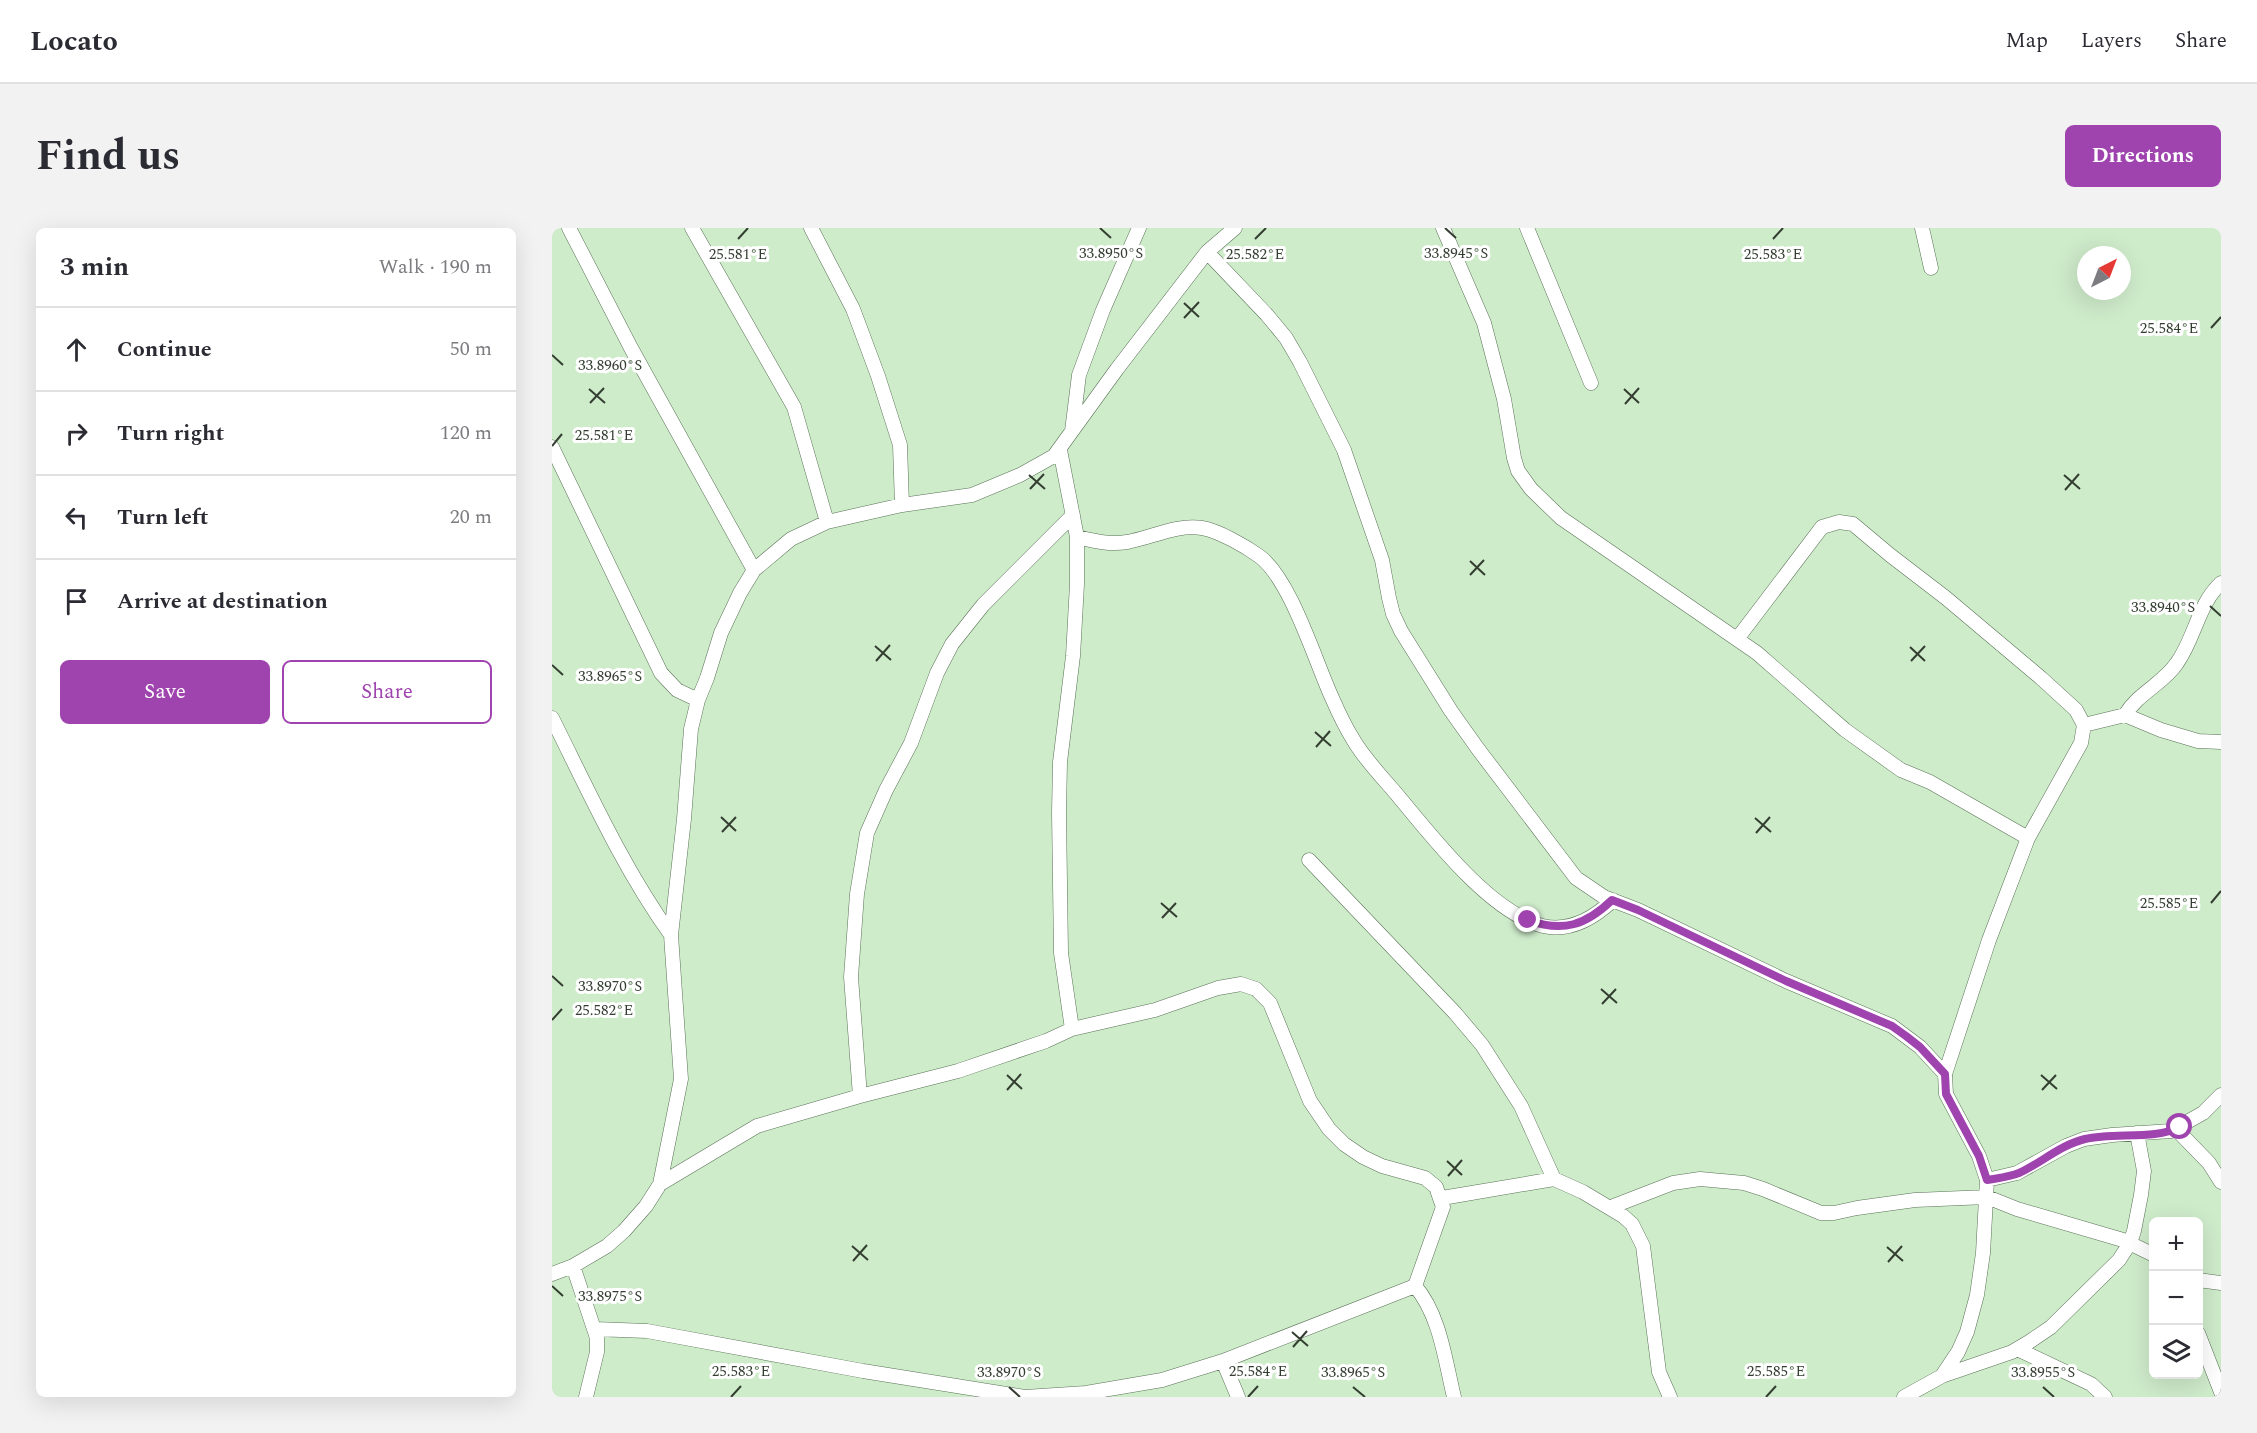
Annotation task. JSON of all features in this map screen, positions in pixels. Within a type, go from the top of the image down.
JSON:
[{"type":"lane","points":[[569,228],[631,348],[754,570]]},
{"type":"lane","points":[[692,228],[794,407],[827,522]]},
{"type":"lane","points":[[811,228],[853,309],[878,376],[900,445],[902,505]]},
{"type":"lane","points":[[1071,433],[1079,375],[1103,310],[1139,228]]},
{"type":"lane","points":[[552,1274],[594,1255],[624,1231],[646,1206],[660,1184],[681,1078],[671,935],[691,729],[698,700],[708,678],[721,633],[754,570],[790,539],[827,522],[902,505],[972,495],[1041,464],[1060,450],[1117,369],[1207,252],[1235,228]]},
{"type":"lane","points":[[1443,228],[1484,322],[1504,399],[1514,458],[1524,481],[1561,518],[1757,653],[1845,730],[1901,770],[1929,782],[2028,838]]},
{"type":"lane","points":[[1527,228],[1591,383]]},
{"type":"lane","points":[[1922,228],[1931,268]]},
{"type":"lane","points":[[1207,252],[1286,338],[1344,450],[1382,560],[1393,614],[1435,686],[1478,749],[1576,878],[1612,900],[1638,910],[1786,981],[1892,1026],[1920,1047],[1945,1074]]},
{"type":"lane","points":[[552,447],[661,673],[677,690],[698,700]]},
{"type":"lane","points":[[1060,450],[1077,537],[1073,656],[1060,762],[1059,813],[1061,953],[1072,1029]]},
{"type":"lane","points":[[860,1096],[851,977],[857,894],[867,833],[886,790],[911,743],[937,673],[952,644],[983,605],[1073,515]]},
{"type":"lane","points":[[1737,639],[1822,527],[1839,522],[1853,524],[1946,597],[2041,678],[2076,710],[2084,725],[2081,743],[2028,838],[1989,940],[1945,1074],[1946,1094],[1979,1156],[1987,1180],[1987,1197],[1977,1295],[1958,1352],[1942,1376]]},
{"type":"lane","points":[[1077,537],[1102,543],[1126,542],[1186,528],[1203,528],[1262,558],[1288,595],[1333,700],[1362,753],[1421,824],[1470,876],[1508,909],[1544,926],[1577,924],[1600,912],[1612,900]]},
{"type":"lane","points":[[2125,715],[2130,706],[2175,666],[2187,648],[2209,596],[2221,583]]},
{"type":"lane","points":[[2084,725],[2125,715],[2161,730],[2198,741],[2221,742]]},
{"type":"lane","points":[[552,718],[604,824],[644,897],[671,935]]},
{"type":"lane","points":[[1309,860],[1455,1013],[1482,1045],[1521,1106],[1554,1179]]},
{"type":"lane","points":[[594,1329],[647,1331],[863,1371],[1025,1397],[1086,1394],[1162,1380],[1223,1361],[1415,1286],[1443,1207],[1442,1198],[1436,1187],[1425,1178],[1382,1166],[1363,1157],[1344,1144],[1329,1129],[1310,1101],[1270,1003],[1256,988],[1233,984],[1155,1010],[1072,1029],[1046,1041],[958,1071],[757,1126],[660,1184]]},
{"type":"lane","points":[[1987,1180],[2017,1173],[2066,1146],[2084,1139],[2137,1133],[2161,1133],[2176,1129],[2203,1113],[2221,1095]]},
{"type":"lane","points":[[2176,1129],[2209,1163],[2221,1182]]},
{"type":"lane","points":[[1904,1397],[1942,1376],[1978,1365],[2017,1349],[2051,1327],[2119,1260],[2130,1243],[2142,1195],[2144,1171],[2137,1133]]},
{"type":"lane","points":[[1442,1198],[1554,1179],[1611,1207],[1632,1224],[1643,1246],[1659,1372],[1670,1397]]},
{"type":"lane","points":[[1611,1207],[1673,1183],[1700,1179],[1744,1183],[1821,1213],[1915,1200],[1987,1197],[2017,1209],[2130,1243],[2149,1252]]},
{"type":"lane","points":[[573,1266],[594,1329],[597,1352],[586,1397]]},
{"type":"lane","points":[[2203,1281],[2221,1283]]},
{"type":"lane","points":[[1415,1286],[1427,1302],[1436,1325],[1454,1397]]},
{"type":"lane","points":[[2203,1344],[2221,1392]]},
{"type":"lane","points":[[2017,1349],[2091,1384],[2105,1397]]},
{"type":"lane","points":[[1223,1361],[1239,1397]]},
{"type":"route","points":[[1528,920],[1555,927],[1577,924],[1600,912],[1612,900],[1638,910],[1786,981],[1892,1026],[1920,1047],[1945,1074],[1946,1094],[1979,1156],[1987,1180],[2017,1173],[2066,1146],[2084,1139],[2137,1133],[2161,1133],[2180,1127]]}]
